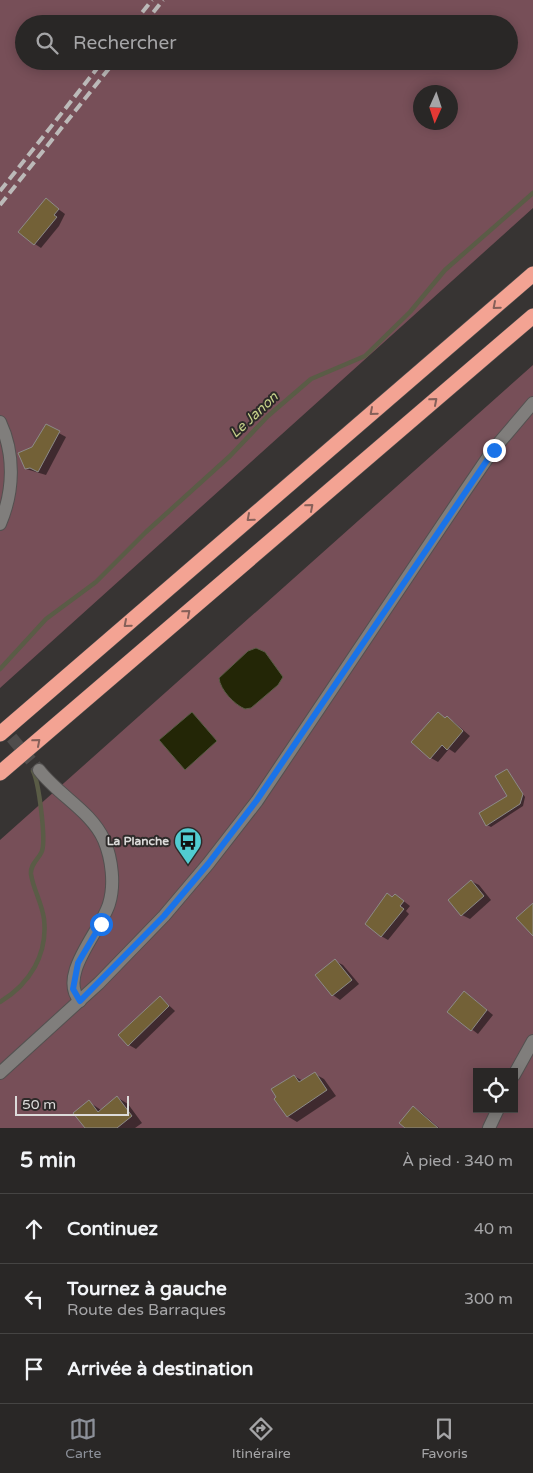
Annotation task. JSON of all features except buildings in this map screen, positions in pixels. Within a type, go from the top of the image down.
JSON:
[{"type":"highway","points":[[0,734],[533,274]]},
{"type":"highway","points":[[0,773],[533,316]]},
{"type":"street","points":[[0,1073],[5,1060],[80,1001],[164,916],[225,843],[283,762],[468,486],[494,450],[533,403]]},
{"type":"street","points":[[0,422],[7,437],[12,458],[11,480],[0,524]]},
{"type":"street","points":[[40,770],[51,785],[93,824],[104,840],[109,859],[112,881],[109,903],[101,924],[78,963],[74,976],[73,989],[80,1001]]},
{"type":"street","points":[[518,1068],[533,1041]]},
{"type":"street","points":[[489,1128],[496,1113]]},
{"type":"shaded area","points":[[0,0],[533,0],[533,208],[0,688]]},
{"type":"shaded area","points":[[533,365],[533,1128],[0,1128],[0,840]]},
{"type":"shaded area","points":[[256,648],[265,652],[283,677],[278,685],[251,708],[245,709],[229,696],[222,687],[219,678],[248,651]]},
{"type":"shaded area","points":[[192,712],[217,741],[185,770],[159,740]]},
{"type":"waterway","name":"Le Janon","points":[[0,669],[46,619],[96,582],[146,532],[230,456],[268,416],[311,379],[365,356],[410,312],[445,270],[533,193]]},
{"type":"waterway","name":"Le Janon","points":[[0,1002],[11,995],[28,977],[35,967],[43,944],[44,919],[31,874],[33,864],[41,854],[43,845],[38,787],[33,771]]},
{"type":"tunnel","points":[[0,724],[39,770]]},
{"type":"railway","points":[[140,15],[152,0]]},
{"type":"railway","points":[[151,15],[163,0]]},
{"type":"railway","points":[[0,191],[96,70]]},
{"type":"railway","points":[[0,205],[108,70]]},
{"type":"place","name":"La Planche","points":[[188,865]]},
{"type":"route","points":[[101,924],[78,963],[74,976],[73,989],[80,1001],[164,916],[208,864],[257,800],[494,450]]}]
